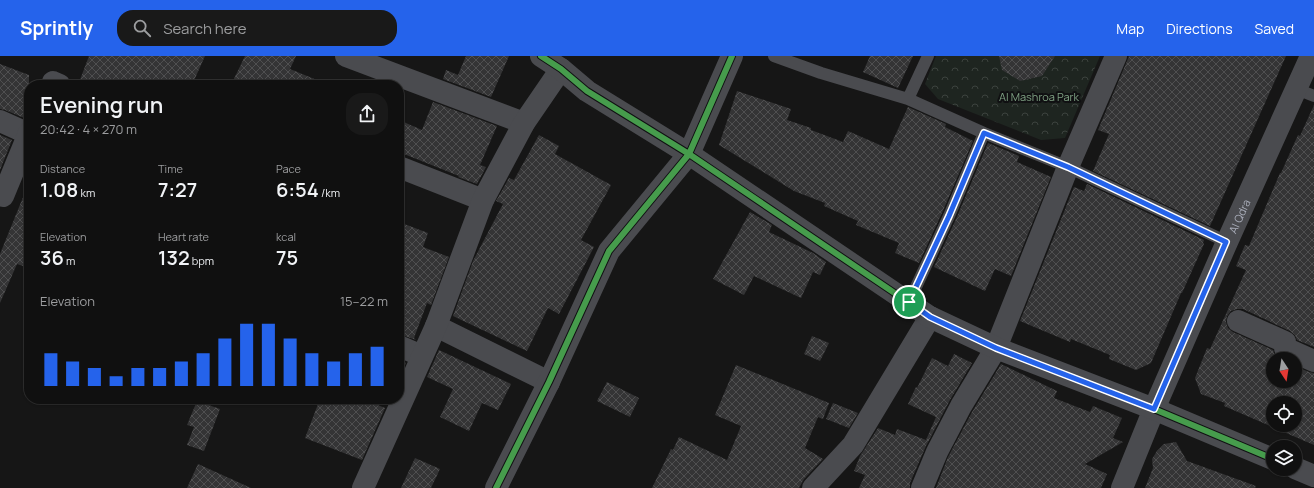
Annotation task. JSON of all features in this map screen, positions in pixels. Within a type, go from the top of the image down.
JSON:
[{"type":"street","points":[[346,56],[524,123]]},
{"type":"street","points":[[541,56],[561,69],[587,91],[689,154],[930,317],[996,348],[1154,409],[1266,456]]},
{"type":"street","points":[[496,488],[549,382],[609,251],[689,154],[732,56]]},
{"type":"street","points":[[922,488],[937,452],[961,406],[996,348],[1068,167],[1116,56]]},
{"type":"street","name":"Al Qdra","points":[[1122,488],[1154,409],[1226,242],[1305,92],[1311,56]]},
{"type":"street","points":[[404,396],[436,326],[483,200],[524,123],[561,69]]},
{"type":"street","points":[[0,121],[24,131]]},
{"type":"street","points":[[2,195],[24,144]]},
{"type":"street","points":[[404,169],[483,200]]},
{"type":"street","points":[[2,195],[24,180]]},
{"type":"street","points":[[813,488],[853,445],[930,317]]},
{"type":"street","points":[[1238,321],[1284,342],[1285,348],[1314,361]]},
{"type":"street","points":[[436,326],[549,382]]},
{"type":"street","points":[[404,348],[422,356]]},
{"type":"street","points":[[363,488],[401,404]]},
{"type":"lane","points":[[774,56],[821,73],[908,99],[984,133],[1068,167],[1226,242]]},
{"type":"lane","points":[[908,99],[928,56]]},
{"type":"lane","points":[[909,302],[949,216],[984,133]]},
{"type":"green space","name":"Al Mashroa Park","points":[[936,56],[1100,56],[1065,138],[1041,140],[938,99],[925,84]]},
{"type":"building","points":[[89,56],[205,56],[194,80],[80,80]]},
{"type":"building","points":[[245,56],[296,56],[290,69],[317,80],[233,80]]},
{"type":"building","points":[[466,56],[509,56],[491,97],[443,79],[446,70],[458,75]]},
{"type":"building","points":[[870,56],[913,56],[898,88],[863,72]]},
{"type":"building","points":[[999,56],[1055,56],[1042,76],[1020,81],[1002,70]]},
{"type":"building","points":[[1129,56],[1286,56],[1210,226],[1093,171],[1109,134],[1098,130]]},
{"type":"building","points":[[0,64],[29,75],[29,80],[24,80],[24,118],[0,109]]},
{"type":"building","points":[[737,91],[791,109],[787,120],[811,128],[811,130],[843,142],[848,131],[889,149],[908,107],[946,124],[945,127],[973,141],[919,263],[895,253],[899,243],[856,225],[858,221],[824,206],[825,203],[794,191],[719,145]]},
{"type":"building","points":[[433,102],[497,126],[480,165],[486,167],[477,184],[404,154],[404,122],[422,130]]},
{"type":"building","points":[[1314,105],[1314,347],[1297,340],[1295,335],[1290,331],[1243,309],[1231,311],[1227,316],[1226,322],[1228,328],[1233,332],[1273,350],[1274,352],[1266,352],[1266,388],[1302,388],[1302,369],[1314,373],[1314,445],[1284,432],[1302,432],[1302,396],[1266,396],[1266,424],[1224,406],[1225,403],[1201,394],[1195,378],[1207,348],[1210,349],[1246,270],[1236,266],[1245,245],[1249,246],[1298,135],[1300,136]]},
{"type":"building","points":[[0,135],[12,140],[0,170]]},
{"type":"building","points":[[539,135],[559,146],[555,154],[611,185],[581,240],[594,247],[559,314],[548,308],[527,351],[453,316],[473,261],[503,204],[496,201],[509,178],[514,180]]},
{"type":"building","points":[[988,143],[1019,156],[1017,162],[1051,177],[1011,276],[995,269],[985,291],[934,267]]},
{"type":"building","points":[[1087,184],[1204,240],[1204,244],[1151,363],[1136,370],[1109,359],[1110,355],[1071,339],[1070,342],[1020,321],[1074,187],[1084,191]]},
{"type":"building","points":[[24,195],[24,266],[17,264],[0,303],[0,254]]},
{"type":"building","points":[[750,212],[772,225],[769,232],[813,253],[826,262],[820,275],[813,272],[801,298],[754,276],[744,295],[713,279]]},
{"type":"building","points":[[404,224],[428,233],[423,247],[449,257],[431,305],[427,303],[414,338],[416,340],[404,336]]},
{"type":"building","points":[[812,336],[829,343],[820,361],[804,354]]},
{"type":"building","points":[[439,350],[511,384],[498,410],[482,403],[469,431],[440,417],[453,389],[427,377]]},
{"type":"building","points":[[954,354],[972,363],[950,400],[926,446],[910,483],[910,488],[859,488],[865,475],[854,471],[860,456],[878,428],[895,435],[897,429],[926,440],[936,417],[908,404],[932,358],[948,366]]},
{"type":"building","points":[[1001,364],[1057,391],[1054,398],[1090,412],[1093,406],[1122,418],[1113,438],[1123,442],[1085,464],[1107,474],[1101,488],[936,488],[948,457],[972,412]]},
{"type":"building","points":[[736,365],[829,403],[823,419],[818,417],[805,448],[823,459],[804,479],[799,488],[652,488],[671,449],[673,450],[679,437],[727,460],[741,426],[715,415]]},
{"type":"building","points":[[607,382],[639,398],[630,417],[597,401]]},
{"type":"building","points":[[833,403],[858,413],[849,428],[826,419]]},
{"type":"building","points":[[196,404],[206,404],[220,409],[204,451],[187,445],[194,427],[187,425]]},
{"type":"building","points":[[318,404],[375,404],[385,408],[362,460],[305,438]]},
{"type":"building","points":[[1176,442],[1187,461],[1256,486],[1255,488],[1145,488],[1153,468],[1152,459],[1157,451],[1164,444]]},
{"type":"building","points":[[415,458],[440,469],[431,488],[401,488]]},
{"type":"building","points":[[198,464],[251,488],[187,488]]},
{"type":"cycle path","points":[[541,56],[561,69],[587,91],[689,154],[930,317],[996,348],[1154,409],[1266,456]]},
{"type":"cycle path","points":[[496,488],[549,382],[609,251],[689,154],[732,56]]},
{"type":"route","points":[[984,133],[1068,167],[1226,242],[1154,409],[996,348],[930,317],[909,302],[949,216],[984,133]]}]
